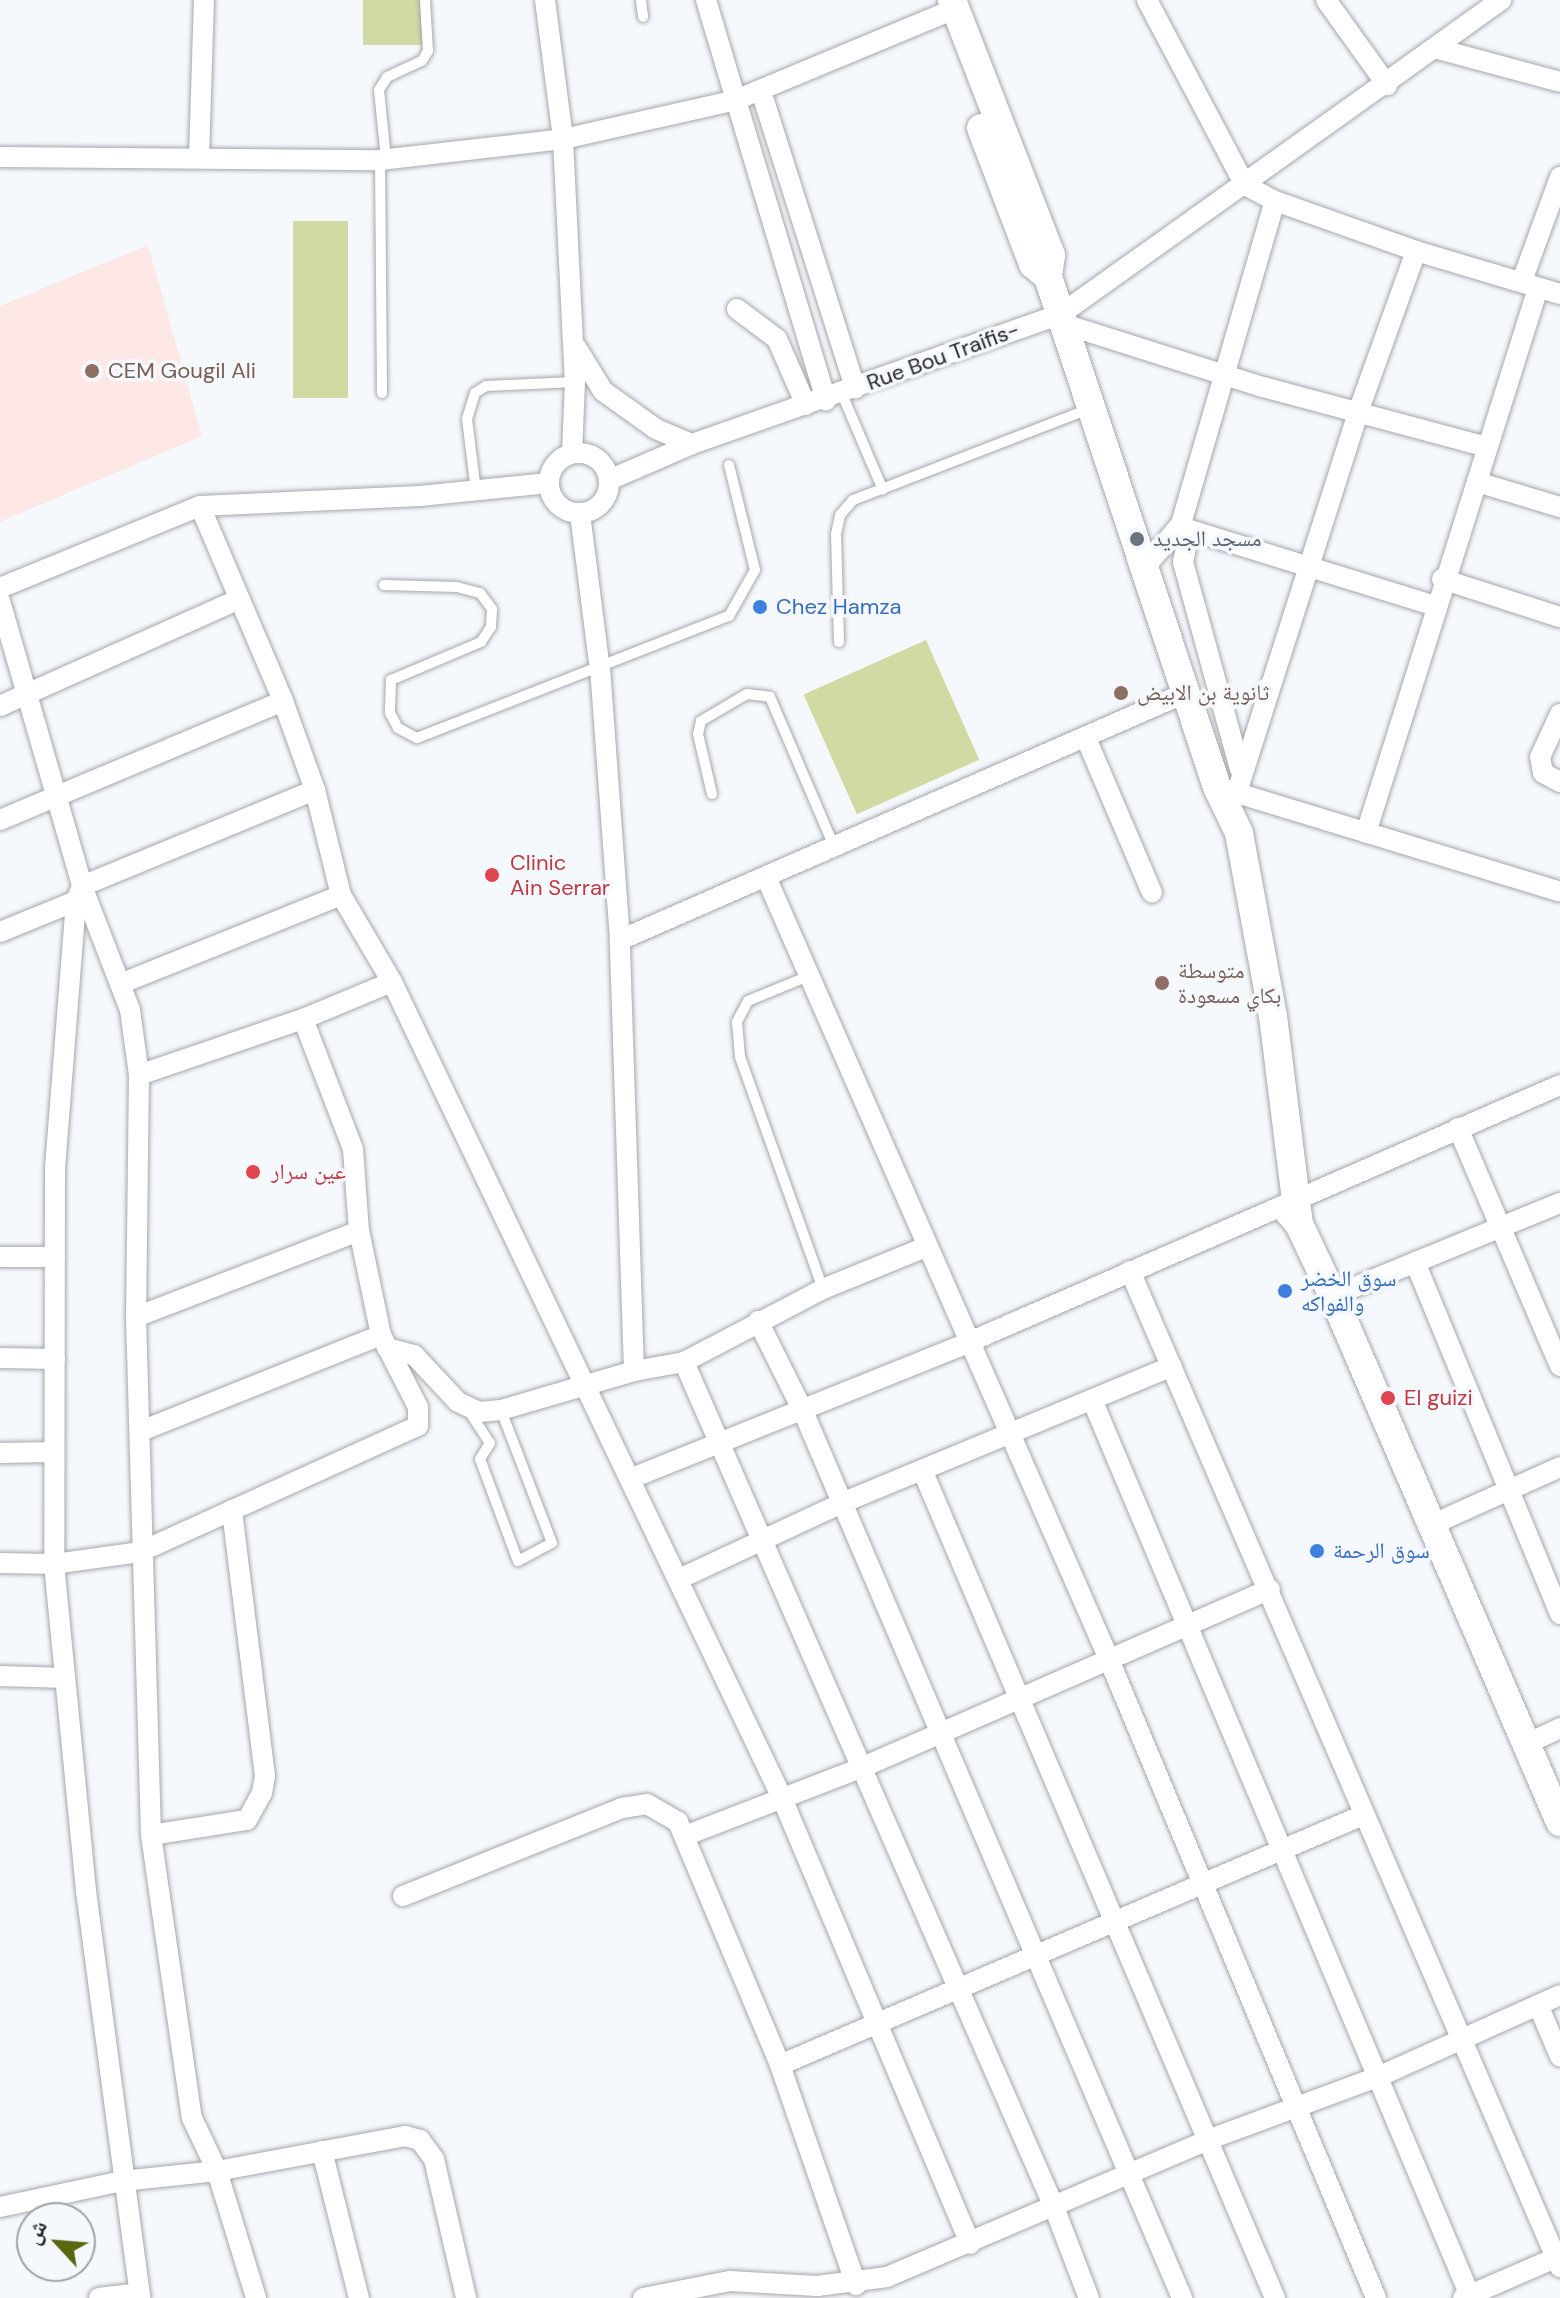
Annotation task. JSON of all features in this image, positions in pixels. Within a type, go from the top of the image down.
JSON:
[{"type":"street","points":[[199,157],[204,0]]},
{"type":"street","points":[[545,0],[563,139],[574,342],[572,453]]},
{"type":"street","points":[[706,0],[832,397]]},
{"type":"street","points":[[1147,0],[1245,185],[1275,201],[1416,251],[1560,294]]},
{"type":"street","points":[[1326,0],[1387,85]]},
{"type":"street","name":"Rue Bou Traifis-","points":[[609,480],[692,444],[1063,319],[1245,185],[1438,49],[1501,0]]},
{"type":"street","points":[[0,157],[383,160],[563,139],[736,100],[944,6],[1033,264],[1048,277],[1063,319],[1185,693],[1226,797],[1245,857],[1293,1209],[1560,1822]]},
{"type":"street","points":[[1438,49],[1560,82]]},
{"type":"street","points":[[761,91],[832,397]]},
{"type":"street","points":[[1366,833],[1442,579],[1477,482],[1560,177]]},
{"type":"street","points":[[1146,566],[1181,524],[1275,201]]},
{"type":"street","points":[[1226,797],[1240,769],[1357,415],[1416,251]]},
{"type":"street","points":[[737,309],[777,339],[832,397]]},
{"type":"street","points":[[1063,319],[1226,376],[1357,415],[1487,447]]},
{"type":"street","points":[[574,342],[603,391],[656,429],[692,444]]},
{"type":"street","points":[[572,453],[600,461],[609,480],[598,506],[580,513],[562,508],[548,483],[555,464],[572,453]]},
{"type":"street","points":[[1477,482],[1560,507]]},
{"type":"street","points":[[0,588],[200,506],[476,491],[548,483]]},
{"type":"street","points":[[200,506],[283,701],[315,790],[341,895],[392,982],[584,1385],[632,1478],[782,1798],[970,2244]]},
{"type":"street","points":[[580,513],[600,670],[620,940],[634,1371]]},
{"type":"street","points":[[1240,769],[1183,562],[1187,534],[1195,529],[1435,606]]},
{"type":"street","points":[[1442,579],[1560,617]]},
{"type":"street","points":[[0,706],[239,599]]},
{"type":"street","points":[[0,601],[57,796],[79,893],[130,1010],[139,1075],[136,1317],[141,1431],[140,1552],[151,1835],[192,2118],[217,2171],[256,2298]]},
{"type":"street","points":[[620,940],[766,877],[833,844],[1185,693]]},
{"type":"street","points":[[0,820],[283,701]]},
{"type":"street","points":[[1560,714],[1540,757],[1543,773],[1560,782]]},
{"type":"street","points":[[1086,738],[1152,893]]},
{"type":"street","points":[[0,932],[79,893],[315,790]]},
{"type":"street","points":[[1226,797],[1366,833],[1560,892]]},
{"type":"street","points":[[766,877],[811,975],[967,1343],[1108,1657],[1376,2298]]},
{"type":"street","points":[[79,893],[55,1169],[54,1564],[122,2181],[140,2295],[99,2298]]},
{"type":"street","points":[[120,984],[341,895]]},
{"type":"street","points":[[139,1075],[303,1019],[392,982]]},
{"type":"street","points":[[0,1563],[54,1564],[140,1552],[411,1433],[421,1418],[384,1342],[359,1231],[353,1149],[303,1019]]},
{"type":"street","points":[[632,1478],[721,1445],[967,1343],[1130,1271],[1293,1209],[1458,1128],[1560,1085]]},
{"type":"street","points":[[1458,1128],[1560,1366]]},
{"type":"street","points":[[1333,1296],[1560,1203]]},
{"type":"street","points":[[136,1317],[359,1231]]},
{"type":"street","points":[[141,1431],[384,1342],[414,1355],[468,1409],[501,1410],[634,1371],[684,1362],[823,1289],[926,1247]]},
{"type":"street","points":[[0,1257],[55,1257]]},
{"type":"street","points":[[1415,1262],[1560,1614]]},
{"type":"street","points":[[1093,1402],[1380,2076],[1468,2297],[1559,2260],[1361,1816],[1270,1589],[1130,1271]]},
{"type":"street","points":[[758,1321],[803,1411],[1182,2298]]},
{"type":"street","points":[[0,1358],[55,1359]]},
{"type":"street","points":[[684,1362],[1054,2207],[1081,2296]]},
{"type":"street","points":[[679,1579],[842,1503],[1009,1437],[1172,1366]]},
{"type":"street","points":[[0,1453],[54,1452]]},
{"type":"street","points":[[1431,1525],[1560,1467]]},
{"type":"street","points":[[923,1472],[1275,2298]]},
{"type":"street","points":[[151,1835],[247,1820],[262,1793],[265,1776],[232,1510]]},
{"type":"street","points":[[687,1835],[863,1767],[1108,1657],[1188,1627],[1270,1589]]},
{"type":"street","points":[[0,1676],[65,1678]]},
{"type":"street","points":[[1526,1744],[1560,1728]]},
{"type":"street","points":[[403,1896],[622,1808],[647,1804],[666,1812],[687,1835],[780,2065],[844,2289]]},
{"type":"street","points":[[780,2065],[1361,1816]]},
{"type":"street","points":[[643,2298],[731,2290],[844,2289],[970,2244],[1208,2140],[1380,2076],[1560,1995]]},
{"type":"street","points":[[1538,2005],[1560,2056]]},
{"type":"street","points":[[0,2207],[122,2181],[217,2171],[405,2136],[429,2148],[466,2298]]},
{"type":"street","points":[[322,2151],[359,2298]]},
{"type":"lane","points":[[382,393],[383,160],[379,90],[387,77],[422,61],[428,51],[425,0]]},
{"type":"lane","points":[[641,0],[643,17]]},
{"type":"lane","points":[[476,491],[467,419],[475,393],[486,386],[575,382]]},
{"type":"lane","points":[[832,397],[883,490]]},
{"type":"lane","points":[[839,642],[836,534],[840,515],[853,500],[1093,407]]},
{"type":"lane","points":[[384,585],[457,587],[480,593],[492,609],[491,627],[481,642],[391,680],[390,713],[398,728],[417,738],[600,670],[729,616],[747,591],[755,570],[729,465]]},
{"type":"lane","points":[[712,794],[698,734],[701,721],[747,694],[770,697],[833,844]]},
{"type":"lane","points":[[811,975],[748,1001],[737,1022],[740,1057],[823,1289]]},
{"type":"lane","points":[[468,1409],[490,1443],[480,1459],[518,1561],[552,1543],[501,1410]]},
{"type":"shaded area","name":"CEM Gougil Ali","points":[[148,245],[202,436],[0,522],[0,306]]},
{"type":"green space","points":[[363,0],[424,0],[424,45],[363,45]]},
{"type":"green space","points":[[293,221],[348,221],[348,398],[293,398]]},
{"type":"green space","points":[[926,640],[979,760],[857,814],[804,695]]},
{"type":"place","name":"CEM Gougil Ali","points":[[92,371]]},
{"type":"place","name":"مسجد الجديد","points":[[1137,539]]},
{"type":"place","name":"Chez Hamza","points":[[760,607]]},
{"type":"place","name":"ثانوية بن الابيض","points":[[1121,693]]},
{"type":"place","name":"Clinic Ain Serrar","points":[[492,875]]},
{"type":"place","name":"متوسطة بكاي مسعودة","points":[[1162,983]]},
{"type":"place","name":"عين سرار","points":[[253,1172]]},
{"type":"place","name":"سوق الخضر والفواكه","points":[[1285,1291]]},
{"type":"place","name":"El guizi","points":[[1388,1398]]},
{"type":"place","name":"سوق الرحمة","points":[[1317,1551]]}]
